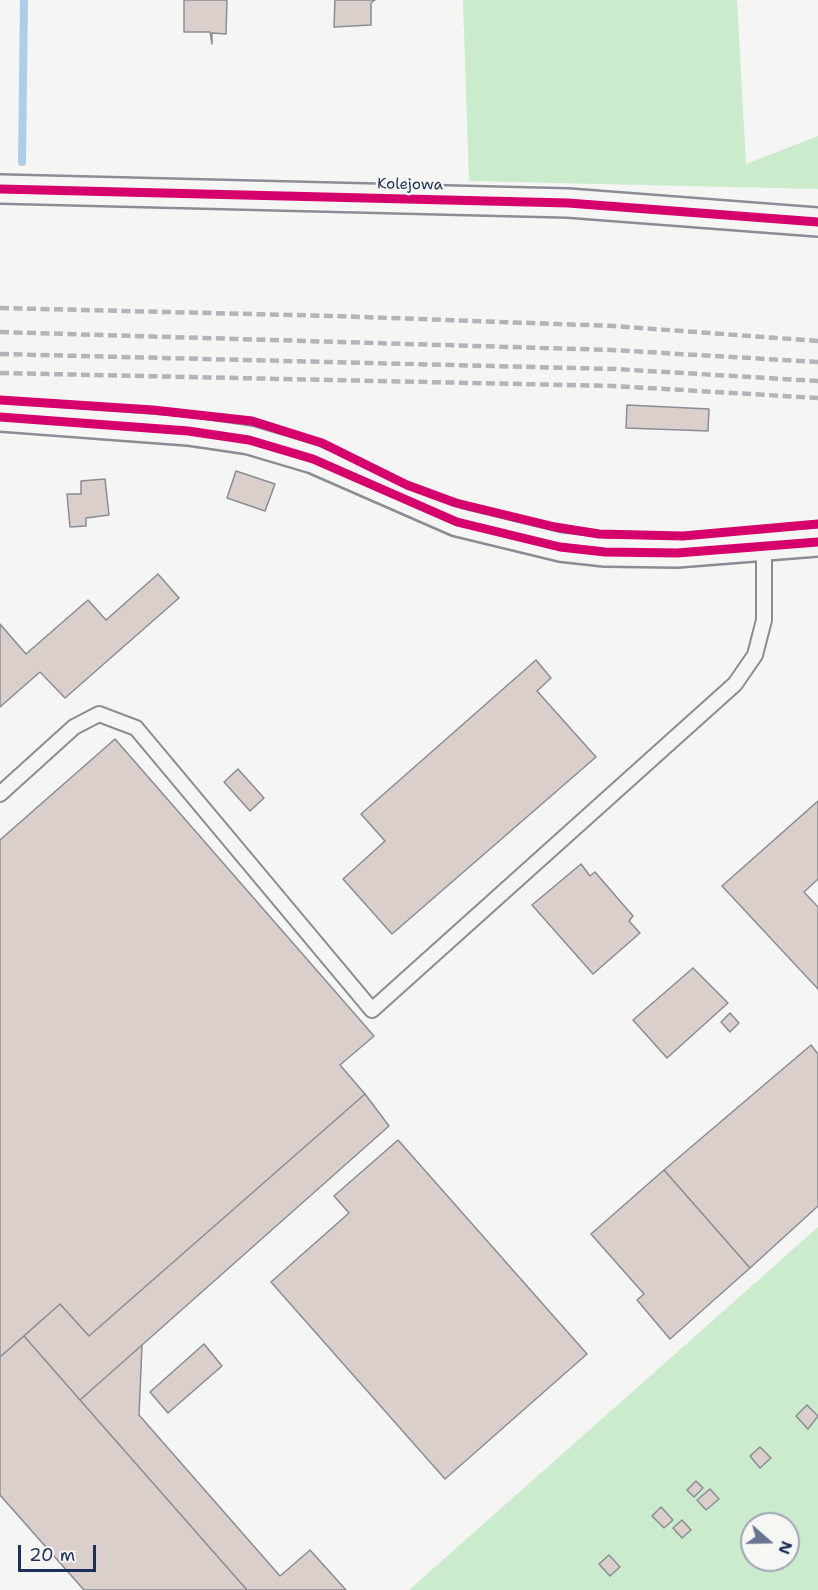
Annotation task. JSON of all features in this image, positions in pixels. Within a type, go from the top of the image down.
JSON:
[{"type":"street","name":"Kolejowa","points":[[0,189],[568,203],[818,222]]},
{"type":"street","points":[[0,417],[188,431],[249,440],[313,459],[457,522],[560,547],[631,554],[818,542]]},
{"type":"lane","points":[[0,794],[75,727],[99,714],[136,728],[372,1010],[735,684],[755,655],[764,620],[764,547]]},
{"type":"green space","points":[[463,0],[737,0],[746,164],[818,136],[818,189],[469,181]]},
{"type":"green space","points":[[818,1227],[818,1590],[409,1590]]},
{"type":"building","points":[[184,0],[227,0],[226,34],[212,33],[212,44],[210,32],[184,32]]},
{"type":"building","points":[[335,0],[375,0],[371,3],[371,25],[334,27]]},
{"type":"building","points":[[627,405],[709,409],[708,431],[626,428]]},
{"type":"building","points":[[236,471],[275,484],[265,511],[227,498]]},
{"type":"building","points":[[105,479],[109,515],[86,518],[86,526],[70,527],[67,494],[81,494],[81,481]]},
{"type":"building","points":[[158,574],[179,598],[65,698],[40,672],[0,707],[0,624],[26,654],[88,600],[106,620]]},
{"type":"building","points":[[536,660],[551,678],[537,691],[596,757],[392,934],[343,879],[385,841],[361,814]]},
{"type":"building","points":[[115,739],[374,1036],[340,1065],[365,1094],[89,1336],[60,1304],[0,1357],[0,840]]},
{"type":"building","points":[[238,769],[264,798],[250,811],[224,782]]},
{"type":"building","points":[[818,801],[818,879],[804,892],[818,907],[818,989],[722,886]]},
{"type":"building","points":[[581,864],[590,876],[595,872],[633,916],[629,921],[640,933],[593,974],[532,905]]},
{"type":"building","points":[[693,968],[728,1003],[667,1058],[633,1020]]},
{"type":"building","points":[[730,1013],[739,1023],[730,1032],[721,1022]]},
{"type":"building","points":[[811,1045],[818,1054],[818,1206],[750,1268],[664,1170]]},
{"type":"building","points":[[365,1094],[389,1126],[80,1400],[24,1336],[60,1304],[89,1336]]},
{"type":"building","points":[[398,1140],[587,1354],[445,1479],[271,1282],[349,1213],[334,1196]]},
{"type":"building","points":[[664,1170],[750,1268],[670,1339],[637,1300],[644,1294],[591,1234]]},
{"type":"building","points":[[24,1336],[247,1590],[84,1590],[0,1495],[0,1357]]},
{"type":"building","points":[[204,1344],[222,1366],[168,1413],[150,1392]]},
{"type":"building","points":[[142,1345],[139,1415],[280,1576],[310,1550],[346,1590],[247,1590],[80,1400]]},
{"type":"building","points":[[807,1405],[818,1416],[808,1429],[796,1416]]},
{"type":"building","points":[[760,1447],[771,1458],[760,1468],[750,1456]]},
{"type":"building","points":[[696,1481],[703,1488],[694,1497],[687,1490]]},
{"type":"building","points":[[710,1489],[719,1499],[706,1510],[697,1500]]},
{"type":"building","points":[[661,1507],[673,1520],[664,1528],[652,1516]]},
{"type":"building","points":[[682,1520],[691,1530],[682,1538],[673,1528]]},
{"type":"building","points":[[609,1555],[620,1567],[610,1576],[599,1564]]},
{"type":"waterway","points":[[22,162],[24,0]]},
{"type":"railway","points":[[0,308],[614,326],[818,341]]},
{"type":"railway","points":[[0,332],[612,350],[818,362]]},
{"type":"railway","points":[[0,354],[615,369],[818,381]]},
{"type":"railway","points":[[0,373],[614,386],[818,398]]},
{"type":"cycle path","points":[[0,189],[568,203],[818,222]]},
{"type":"cycle path","points":[[0,400],[153,410],[252,421],[322,443],[407,485],[456,503],[555,527],[599,534],[683,536],[818,524]]},
{"type":"cycle path","points":[[0,417],[188,431],[249,440],[313,459],[457,522],[560,547],[605,552],[677,553],[818,542]]}]
